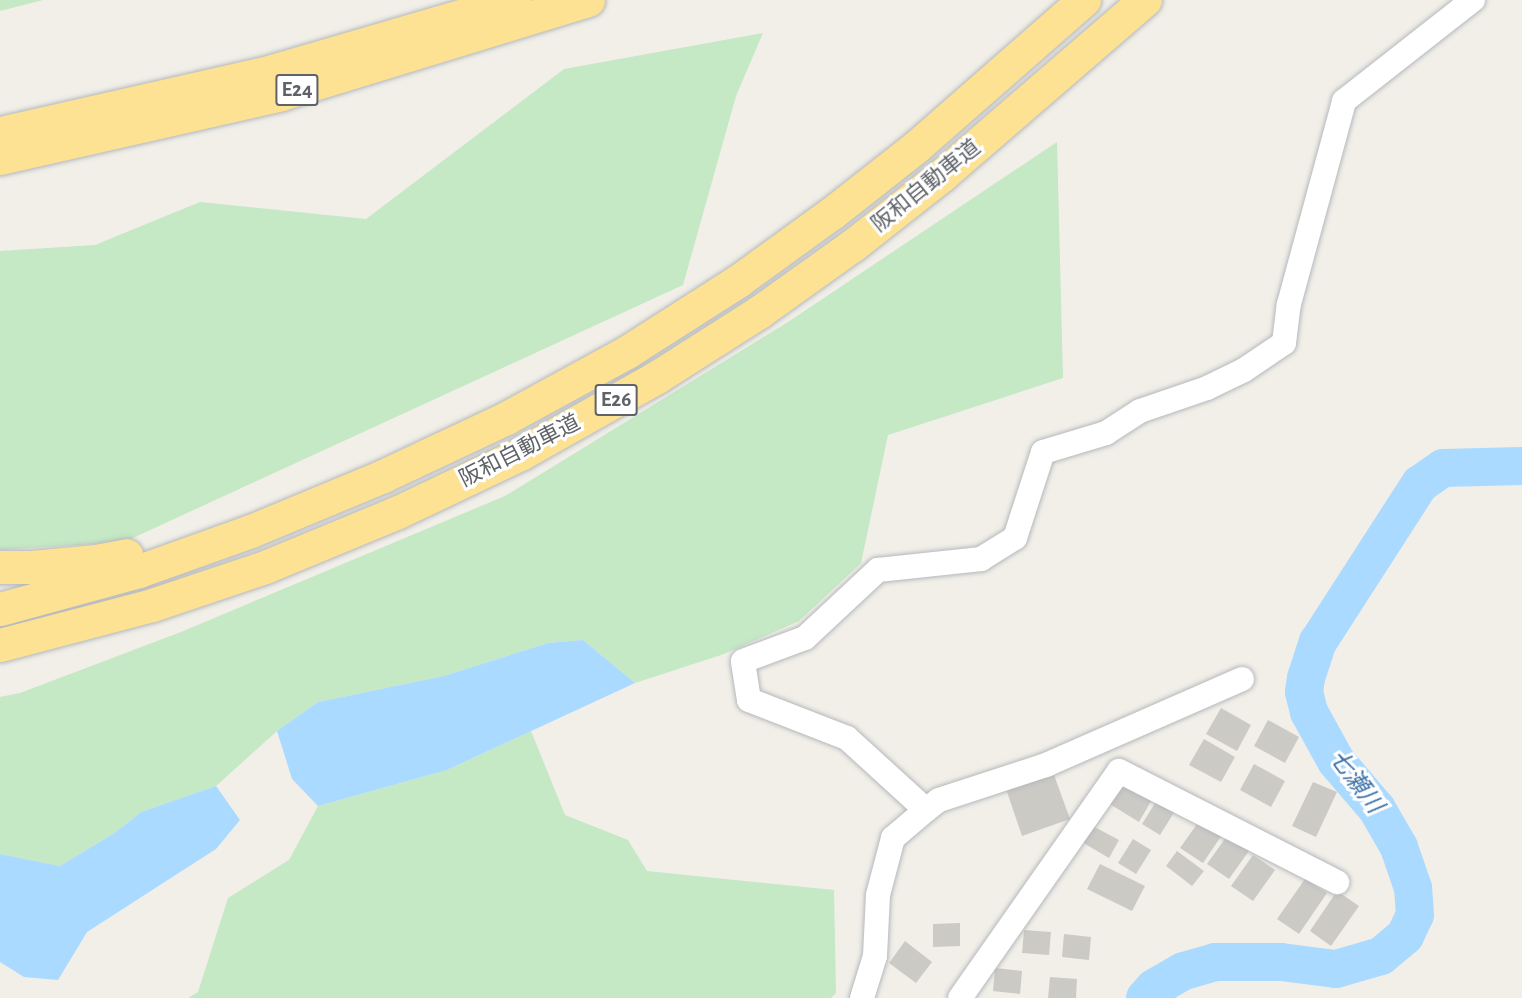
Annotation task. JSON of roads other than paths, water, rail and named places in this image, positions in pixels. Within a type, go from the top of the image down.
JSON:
[{"type":"highway","name":"E24","points":[[0,133],[272,71],[515,0]]},
{"type":"highway","name":"E24","points":[[0,158],[281,94],[588,0]]},
{"type":"highway","name":"阪和自動車道","points":[[0,609],[139,571],[251,531],[434,452],[506,418],[627,352],[738,281],[832,213],[917,146],[1084,0]]},
{"type":"highway","name":"阪和自動車道","points":[[0,645],[152,605],[265,567],[398,512],[522,453],[657,377],[759,312],[853,245],[942,175],[1145,0]]},
{"type":"highway","points":[[0,567],[31,567],[96,561],[153,550],[229,525],[376,468],[627,352]]},
{"type":"highway","points":[[0,662],[36,652],[152,605]]},
{"type":"street","points":[[926,810],[847,738],[749,700],[742,661],[805,638],[878,570],[981,559],[1015,538],[1043,452],[1106,433],[1140,411],[1207,388],[1244,370],[1284,342],[1289,304],[1344,101],[1473,0]]},
{"type":"street","points":[[862,998],[875,956],[878,895],[893,838],[926,810],[939,800],[1046,765],[1242,679]]},
{"type":"street","points":[[960,998],[1119,771],[1337,882]]},
{"type":"water","points":[[583,640],[635,683],[447,770],[318,806],[292,779],[277,731],[318,702],[444,676],[548,643]]},
{"type":"water","points":[[216,786],[240,820],[216,849],[87,932],[58,980],[24,977],[0,962],[0,854],[60,866],[116,832],[141,812]]},
{"type":"waterway","name":"七瀬川","points":[[1145,998],[1154,988],[1184,971],[1215,962],[1281,962],[1336,969],[1381,956],[1405,936],[1415,915],[1413,888],[1399,847],[1377,809],[1336,761],[1309,712],[1304,692],[1306,678],[1318,642],[1420,484],[1443,468],[1522,466]]}]
